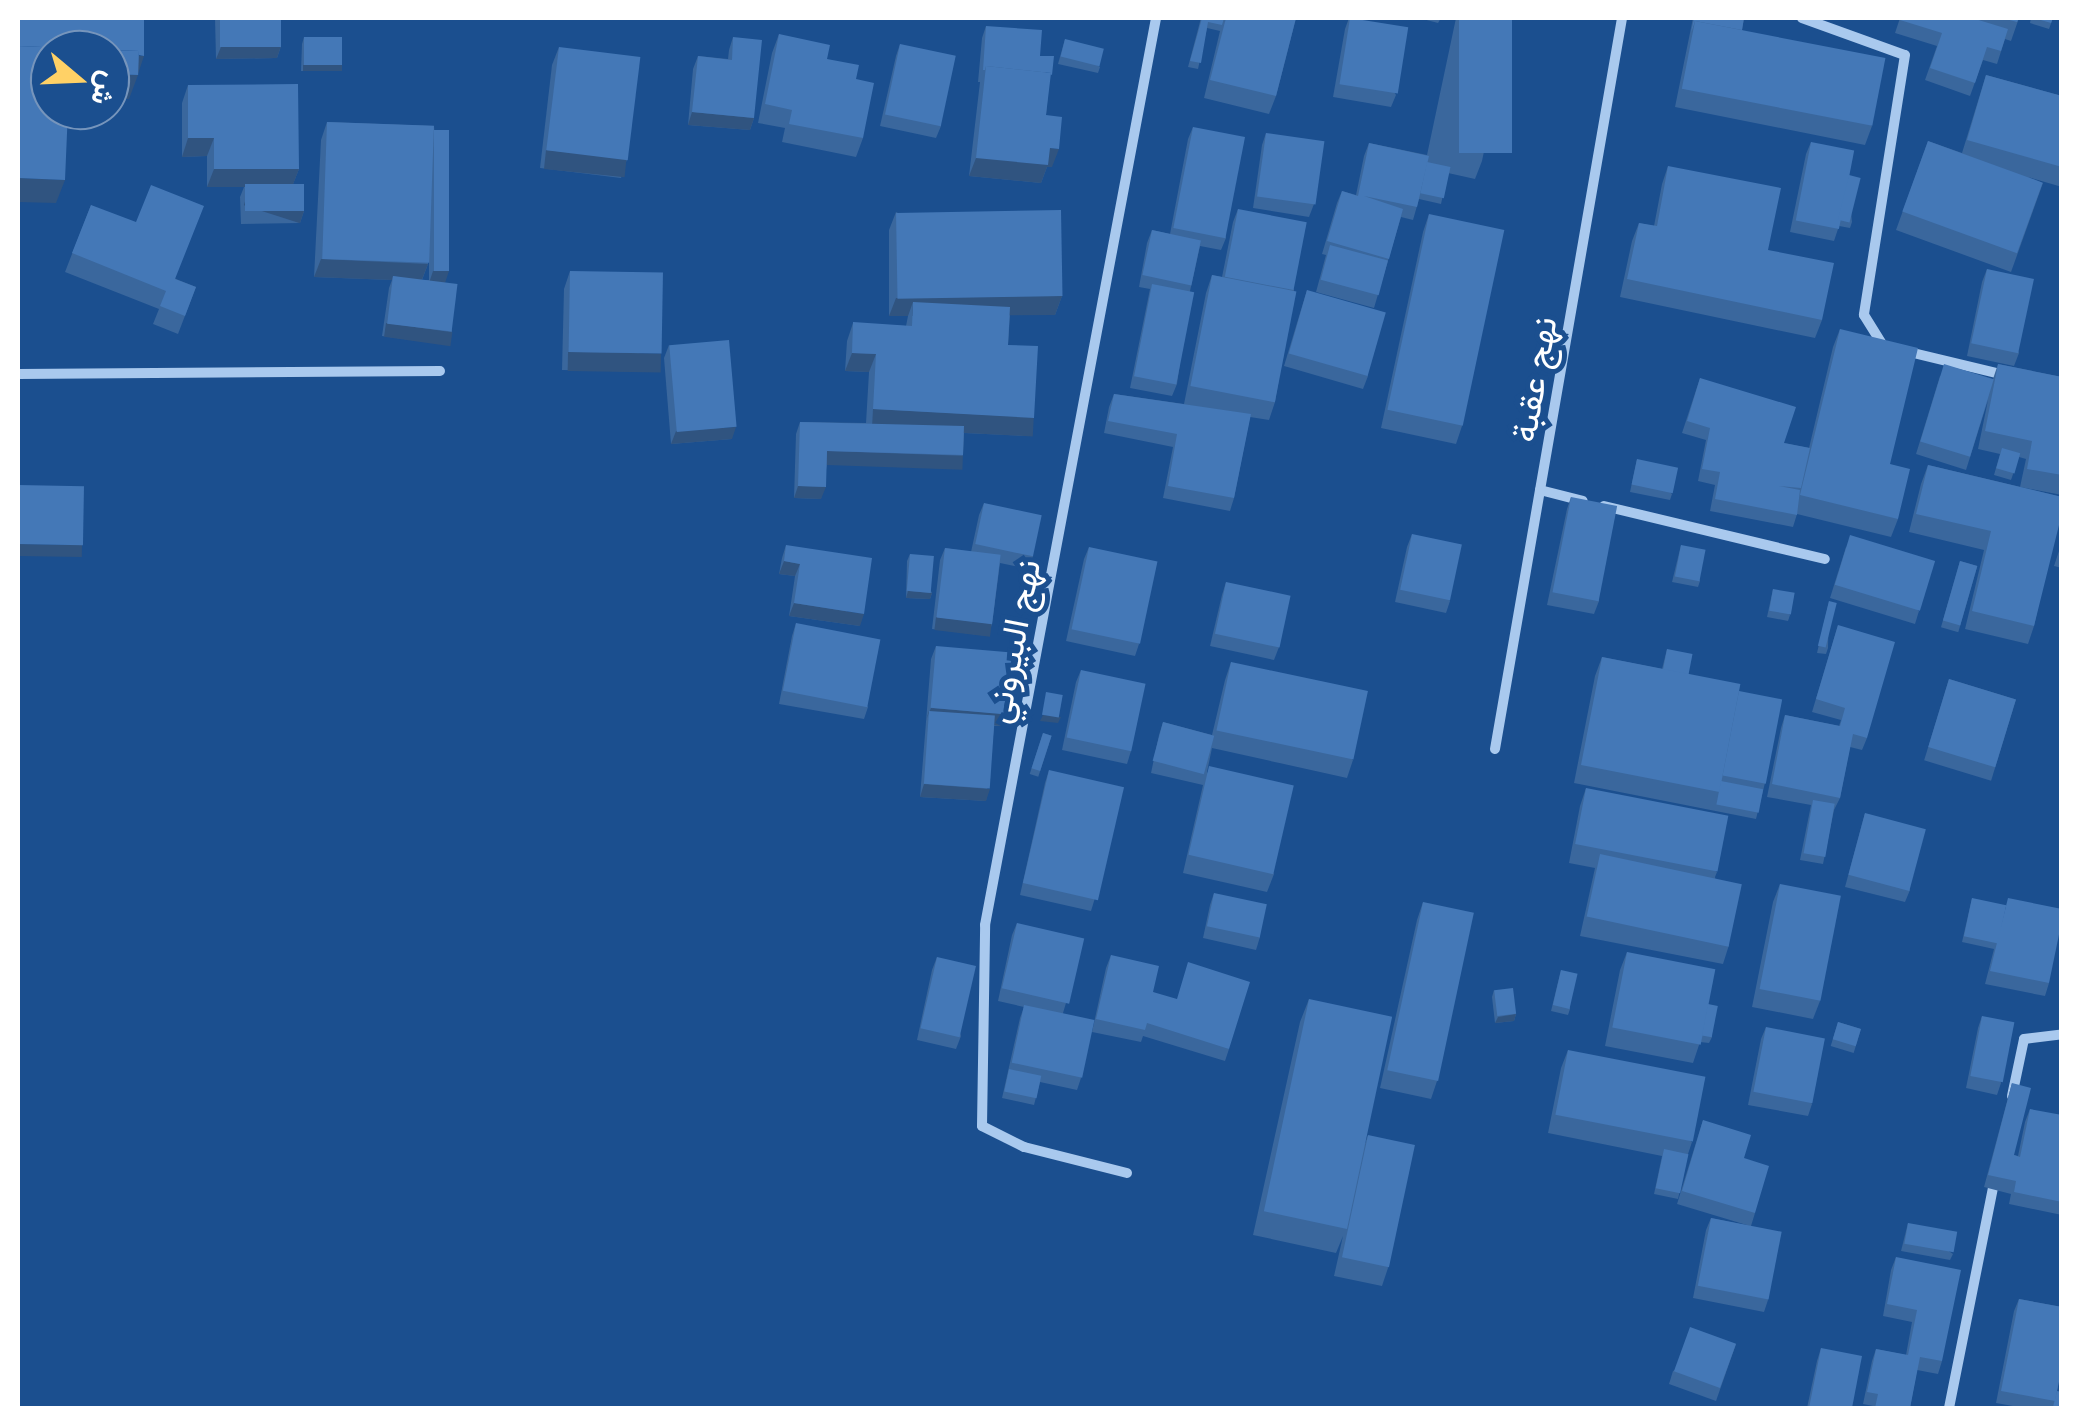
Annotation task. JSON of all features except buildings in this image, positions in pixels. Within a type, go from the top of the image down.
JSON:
[{"type":"street","name":"نهج البيروني","points":[[1127,1173],[1024,1148],[982,1126],[984,924],[1156,18]]},
{"type":"street","name":"نهج عقبة","points":[[1495,750],[1622,18]]},
{"type":"street","points":[[1802,18],[1906,55],[1864,315],[1881,345],[2025,380]]},
{"type":"street","points":[[18,374],[440,372]]},
{"type":"street","points":[[1540,490],[1825,559]]},
{"type":"street","points":[[2008,1117],[2024,1039],[2062,1034]]},
{"type":"street","points":[[1949,1408],[2000,1156]]}]
